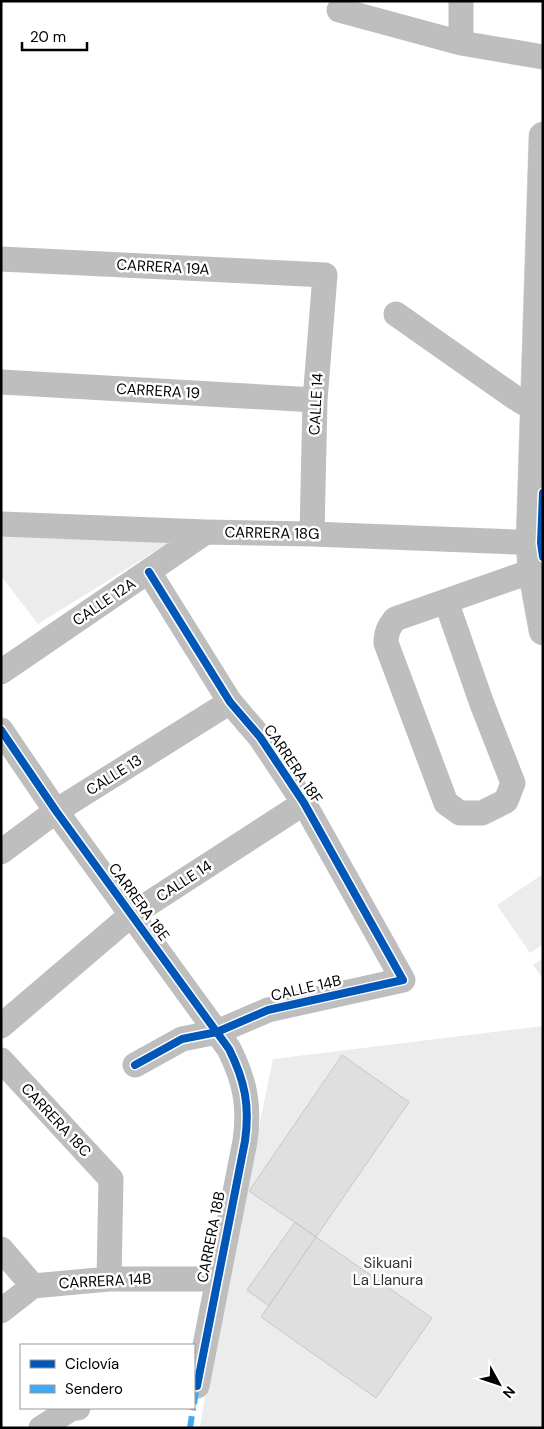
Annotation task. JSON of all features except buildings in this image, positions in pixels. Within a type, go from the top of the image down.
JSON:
[{"type":"main road","points":[[543,136],[534,409],[536,543],[532,571],[543,631]]},
{"type":"street","points":[[460,1],[461,43]]},
{"type":"street","points":[[339,10],[461,43],[543,57]]},
{"type":"street","name":"CARRERA 19A","points":[[1,260],[325,275]]},
{"type":"street","name":"CALLE 14","points":[[312,534],[315,400],[325,275]]},
{"type":"street","points":[[396,314],[534,409]]},
{"type":"street","name":"CARRERA 19","points":[[1,382],[315,400]]},
{"type":"street","name":"CARRERA 18G","points":[[1,524],[536,543]]},
{"type":"street","name":"CALLE 12A","points":[[1,672],[206,532]]},
{"type":"street","points":[[446,601],[513,783],[506,801],[482,813],[460,813],[446,803],[386,642],[386,633],[389,626],[396,619],[446,601],[532,571]]},
{"type":"street","name":"CARRERA 18F","points":[[149,572],[230,702],[260,736],[304,803],[403,980]]},
{"type":"street","name":"CALLE 13","points":[[1,852],[56,811],[230,702]]},
{"type":"street","name":"CARRERA 18E","points":[[1,730],[56,811],[229,1049],[236,1063],[246,1094]]},
{"type":"street","name":"CALLE 14","points":[[1,1026],[131,915],[304,803]]},
{"type":"street","name":"CALLE 14B","points":[[135,1065],[182,1039],[217,1032],[268,1010],[403,980]]},
{"type":"street","name":"CARRERA 18C","points":[[1,1060],[111,1179],[109,1279]]},
{"type":"street","name":"CARRERA 18B","points":[[195,1386],[245,1141],[248,1109],[246,1094]]},
{"type":"street","points":[[1,1249],[33,1286],[1,1311]]},
{"type":"street","name":"CARRERA 14B","points":[[33,1286],[109,1279],[217,1278]]},
{"type":"street","points":[[41,1428],[71,1409]]},
{"type":"green space","points":[[1,531],[178,537],[38,624],[1,576]]},
{"type":"green space","points":[[543,874],[543,944],[530,953],[497,905]]},
{"type":"green space","points":[[543,958],[543,979],[533,965]]},
{"type":"green space","name":"Sikuani La Llanura","points":[[543,1026],[543,1428],[200,1428],[209,1368],[273,1059]]},
{"type":"marked path","points":[[195,1398],[197,1386]]},
{"type":"marked path","points":[[190,1428],[193,1409]]},
{"type":"cycle path","points":[[543,493],[541,543],[543,557]]},
{"type":"cycle path","points":[[135,1065],[182,1039],[217,1032],[268,1010],[403,980],[304,803],[260,737],[230,702],[149,572]]},
{"type":"cycle path","points":[[1,730],[56,811],[229,1049],[239,1072],[245,1094],[247,1116],[245,1141],[197,1386],[195,1386]]}]
